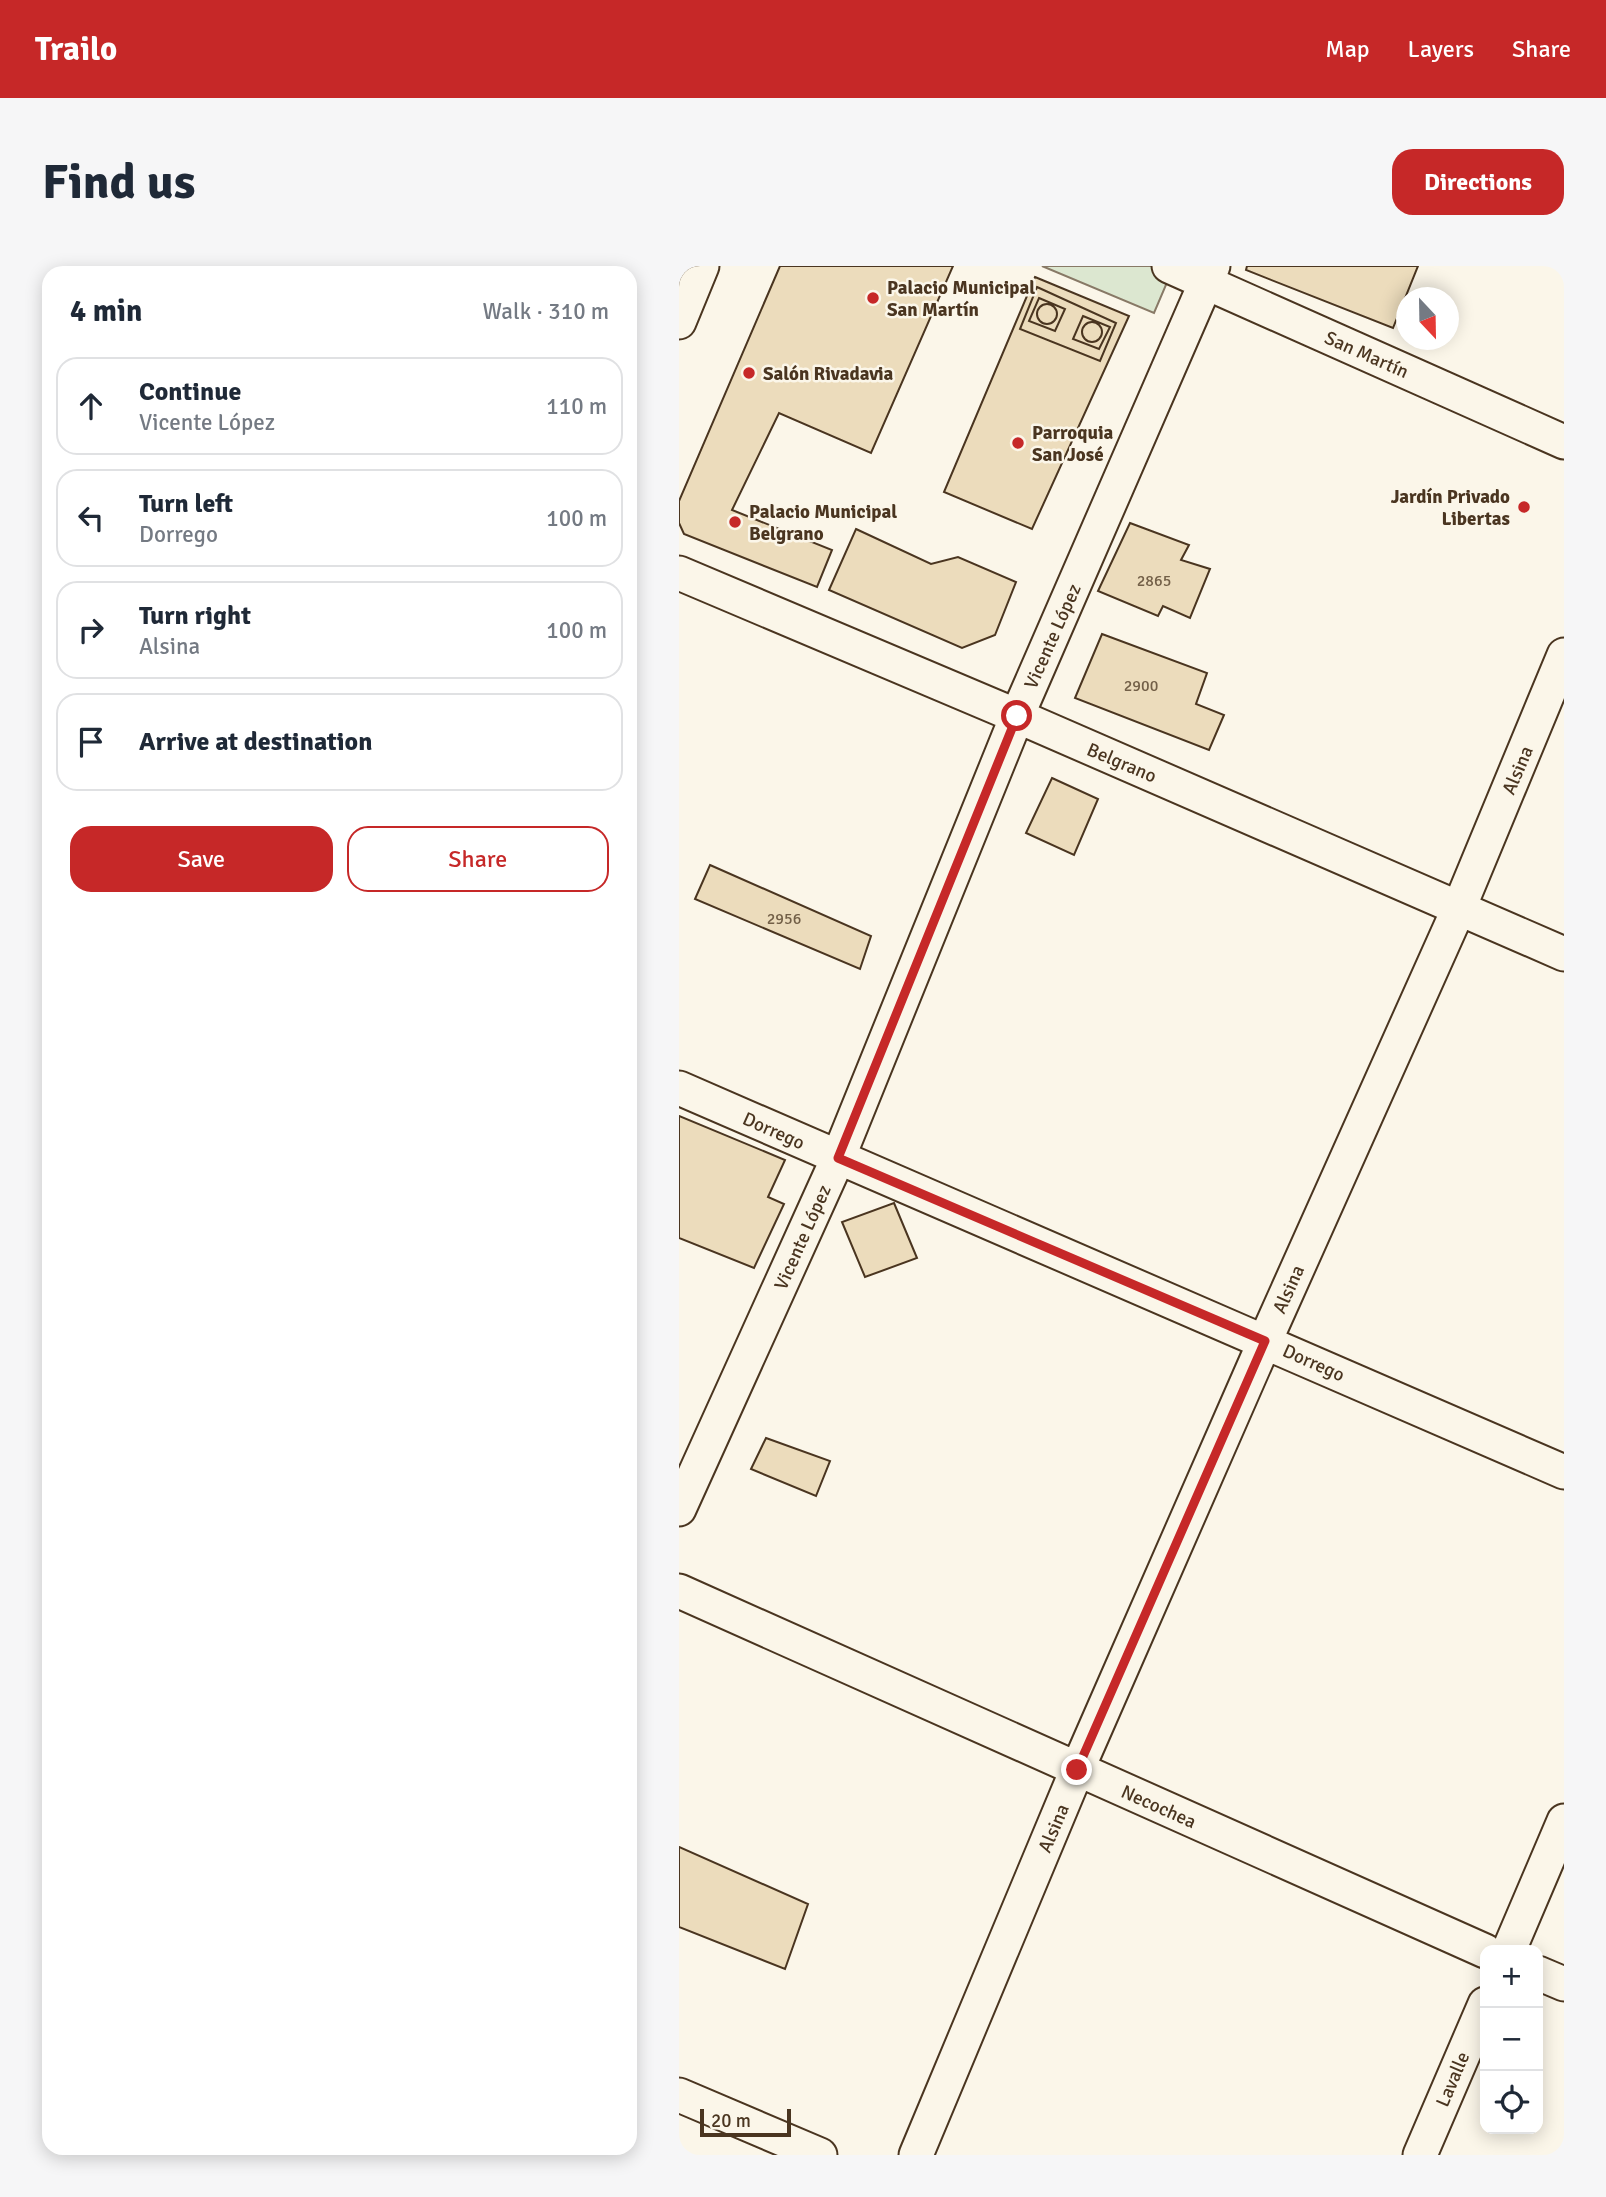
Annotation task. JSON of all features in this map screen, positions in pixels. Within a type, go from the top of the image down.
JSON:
[{"type":"street","points":[[679,322],[702,266]]},
{"type":"street","name":"San Martín","points":[[1169,266],[1210,274],[1564,442]]},
{"type":"street","name":"Vicente López","points":[[679,1509],[838,1158],[1017,716],[1210,274]]},
{"type":"street","name":"Belgrano","points":[[679,573],[1017,716],[1564,954]]},
{"type":"street","name":"Alsina","points":[[916,2155],[1077,1770],[1459,908],[1564,656]]},
{"type":"street","name":"Dorrego","points":[[679,1088],[1564,1472]]},
{"type":"street","name":"Necochea","points":[[679,1591],[1480,1949]]},
{"type":"street","points":[[1511,1945],[1564,1821]]},
{"type":"street","points":[[1543,1975],[1564,1984]]},
{"type":"street","name":"Lavalle","points":[[1420,2155],[1483,2008]]},
{"type":"street","points":[[679,2095],[820,2155]]},
{"type":"green space","points":[[1042,266],[1174,266],[1154,313]]},
{"type":"building","points":[[780,266],[953,266],[871,453],[779,413],[732,510],[832,550],[817,587],[684,534],[679,523],[679,501]]},
{"type":"building","points":[[1247,266],[1418,266],[1410,287],[1396,287],[1396,321],[1393,328],[1246,270]]},
{"type":"building","name":"Parroquia San José","points":[[1035,277],[1129,316],[1032,529],[944,492]]},
{"type":"building","points":[[1037,287],[1116,323],[1100,361],[1020,329]]},
{"type":"building","points":[[1039,298],[1065,309],[1055,331],[1029,321]]},
{"type":"building","points":[[1047,304],[1054,307],[1057,314],[1054,321],[1047,324],[1040,321],[1037,314],[1040,307]]},
{"type":"building","points":[[1083,316],[1110,327],[1099,349],[1073,339]]},
{"type":"building","points":[[1092,322],[1099,325],[1102,332],[1099,339],[1092,342],[1085,339],[1082,332],[1085,325]]},
{"type":"building","points":[[1130,523],[1189,545],[1181,560],[1210,569],[1190,618],[1163,606],[1158,616],[1098,591]]},
{"type":"building","points":[[856,529],[931,564],[958,557],[1016,582],[995,635],[962,648],[829,590]]},
{"type":"building","points":[[1102,634],[1207,673],[1196,704],[1224,715],[1209,750],[1075,698]]},
{"type":"building","points":[[1052,778],[1098,799],[1074,855],[1026,833]]},
{"type":"building","points":[[710,865],[871,936],[860,969],[695,899]]},
{"type":"building","points":[[679,1116],[785,1160],[768,1197],[784,1204],[754,1268],[679,1238]]},
{"type":"building","points":[[894,1203],[917,1258],[865,1277],[842,1222]]},
{"type":"building","points":[[766,1438],[830,1461],[816,1496],[751,1469]]},
{"type":"building","points":[[679,1847],[808,1904],[785,1969],[679,1927]]},
{"type":"place","name":"Palacio Municipal San Martín","points":[[873,298]]},
{"type":"place","name":"Salón Rivadavia","points":[[749,373]]},
{"type":"place","name":"Parroquia San José","points":[[1018,443]]},
{"type":"place","name":"Jardín Privado Libertas","points":[[1524,507]]},
{"type":"place","name":"Palacio Municipal Belgrano","points":[[735,522]]},
{"type":"route","points":[[1017,716],[838,1158],[1265,1341],[1077,1770]]}]
